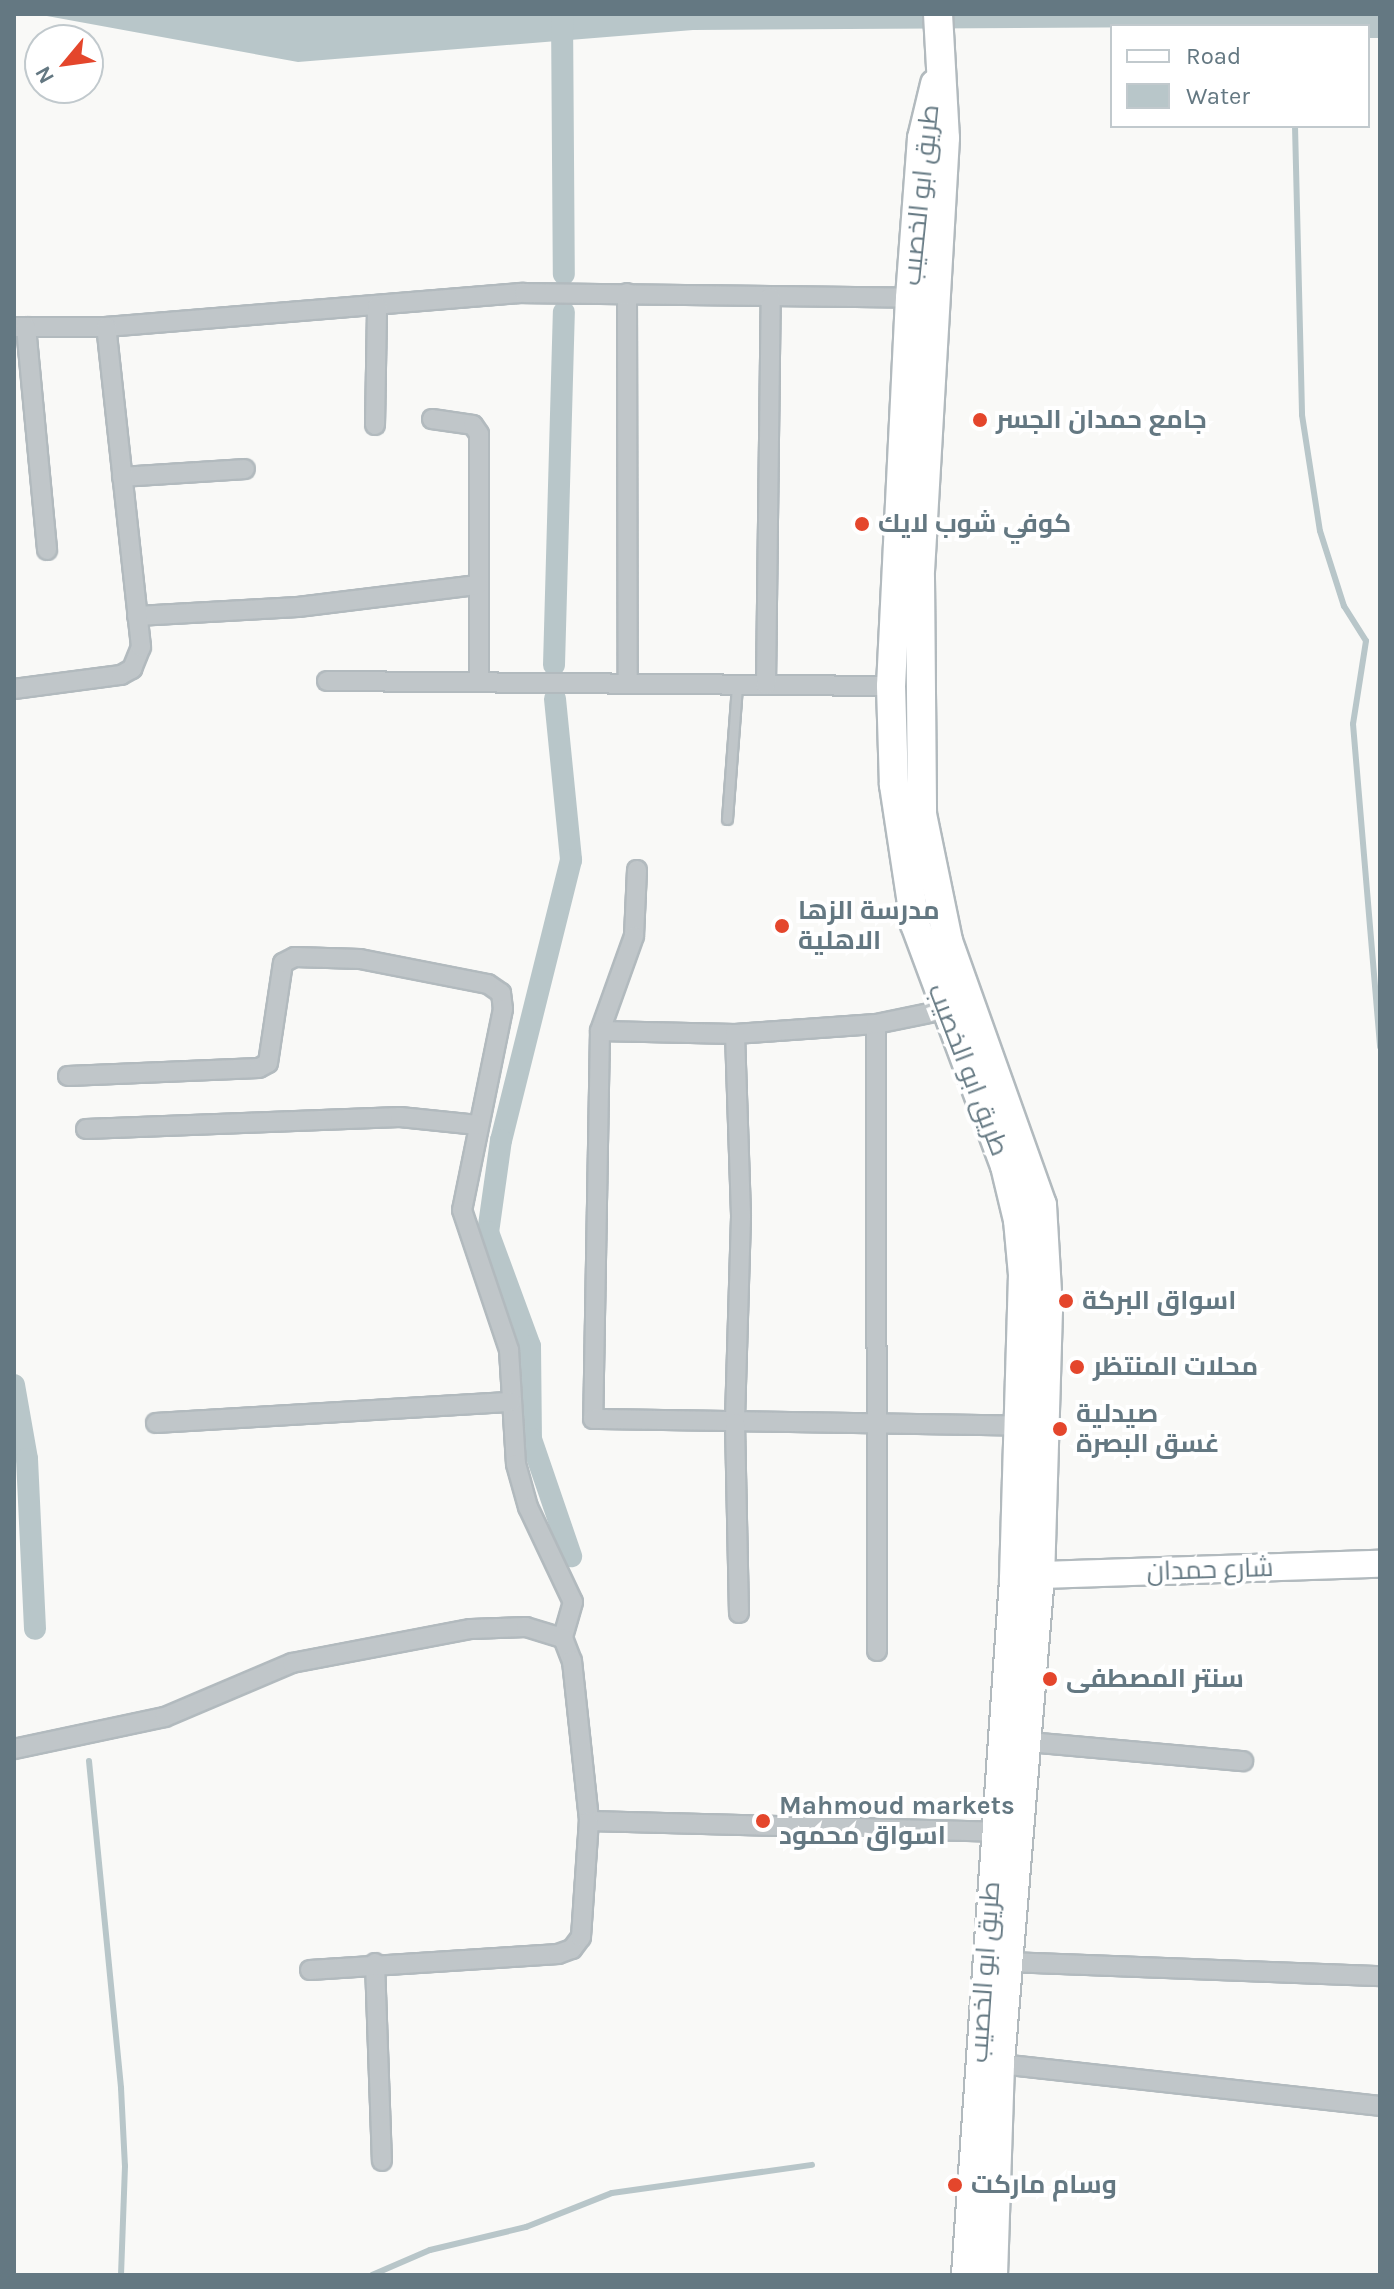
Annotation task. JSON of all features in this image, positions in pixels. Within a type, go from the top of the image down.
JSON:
[{"type":"main road","points":[[938,14],[938,76]]},
{"type":"main road","name":"طريق ابو الخصيب","points":[[938,76],[922,138],[910,298],[908,577],[918,760],[932,878],[954,961],[1025,1145],[1043,1216],[1048,1310],[1040,1575],[1029,1742],[1000,2064],[993,2275]]},
{"type":"main road","name":"طريق ابو الخصيب","points":[[938,76],[945,138],[908,577],[891,686],[903,864],[915,924],[944,1010],[1005,1166],[1018,1220],[1023,1275],[1013,1594],[966,2275]]},
{"type":"main road","name":"شارع حمدان","points":[[1040,1575],[1380,1564]]},
{"type":"street","points":[[47,550],[20,327],[106,327],[524,293],[910,298]]},
{"type":"street","points":[[627,293],[628,684]]},
{"type":"street","points":[[766,685],[771,297]]},
{"type":"street","points":[[375,425],[377,306]]},
{"type":"street","points":[[14,689],[121,675],[132,669],[141,647],[106,327]]},
{"type":"street","points":[[432,419],[473,425],[479,434],[479,680]]},
{"type":"street","points":[[122,477],[245,469]]},
{"type":"street","points":[[137,616],[298,607],[478,585]]},
{"type":"street","points":[[327,681],[891,686]]},
{"type":"street","points":[[637,870],[634,936],[600,1031],[593,1419],[1019,1426]]},
{"type":"street","points":[[68,1076],[259,1068],[268,1063],[283,963],[295,957],[360,959],[488,984],[501,993],[503,1009],[462,1210],[464,1230],[509,1350],[516,1464],[528,1507],[573,1602],[563,1638],[572,1661],[589,1821],[581,1937],[572,1949],[558,1954],[375,1963],[310,1970]]},
{"type":"street","points":[[600,1031],[735,1034],[876,1024],[944,1010]]},
{"type":"street","points":[[876,1024],[880,1425],[877,1651]]},
{"type":"street","points":[[735,1034],[741,1217],[735,1423],[739,1613]]},
{"type":"street","points":[[86,1129],[400,1117],[478,1125]]},
{"type":"street","points":[[156,1423],[511,1402]]},
{"type":"street","points":[[14,1749],[135,1719],[165,1717],[247,1679],[307,1659],[471,1629],[542,1629],[563,1638]]},
{"type":"street","points":[[1029,1742],[1243,1761]]},
{"type":"street","points":[[589,1821],[996,1832]]},
{"type":"street","points":[[1010,1962],[1380,1976]]},
{"type":"street","points":[[375,1963],[382,2161]]},
{"type":"street","points":[[1000,2064],[1380,2106]]},
{"type":"lane","points":[[727,819],[737,685]]},
{"type":"water","points":[[36,14],[1380,14],[1380,38],[1370,38],[1370,24],[693,30],[298,62],[104,26],[104,24]]},
{"type":"waterway","points":[[562,14],[564,274]]},
{"type":"waterway","points":[[1295,128],[1302,415],[1320,531],[1344,606],[1366,641],[1353,724],[1380,1047]]},
{"type":"waterway","points":[[554,665],[564,312]]},
{"type":"waterway","points":[[555,699],[571,860],[501,1140],[488,1232],[530,1346],[531,1439],[571,1556]]},
{"type":"waterway","points":[[14,1385],[27,1459],[35,1629]]},
{"type":"waterway","points":[[89,1761],[121,2088],[125,2166],[121,2275]]},
{"type":"waterway","points":[[372,2275],[430,2250],[526,2227],[612,2193],[812,2165]]},
{"type":"place","name":"جامع حمدان الجسر","points":[[980,420]]},
{"type":"place","name":"كوفي شوب لايك","points":[[862,524]]},
{"type":"place","name":"مدرسة الزها الاهلية","points":[[782,926]]},
{"type":"place","name":"اسواق البركة","points":[[1066,1301]]},
{"type":"place","name":"محلات المنتظر","points":[[1077,1367]]},
{"type":"place","name":"صيدلية غسق البصرة","points":[[1060,1429]]},
{"type":"place","name":"سنتر المصطفى","points":[[1050,1679]]},
{"type":"place","name":"Mahmoud markets اسواق محمود","points":[[763,1821]]},
{"type":"place","name":"وسام ماركت","points":[[955,2185]]}]
